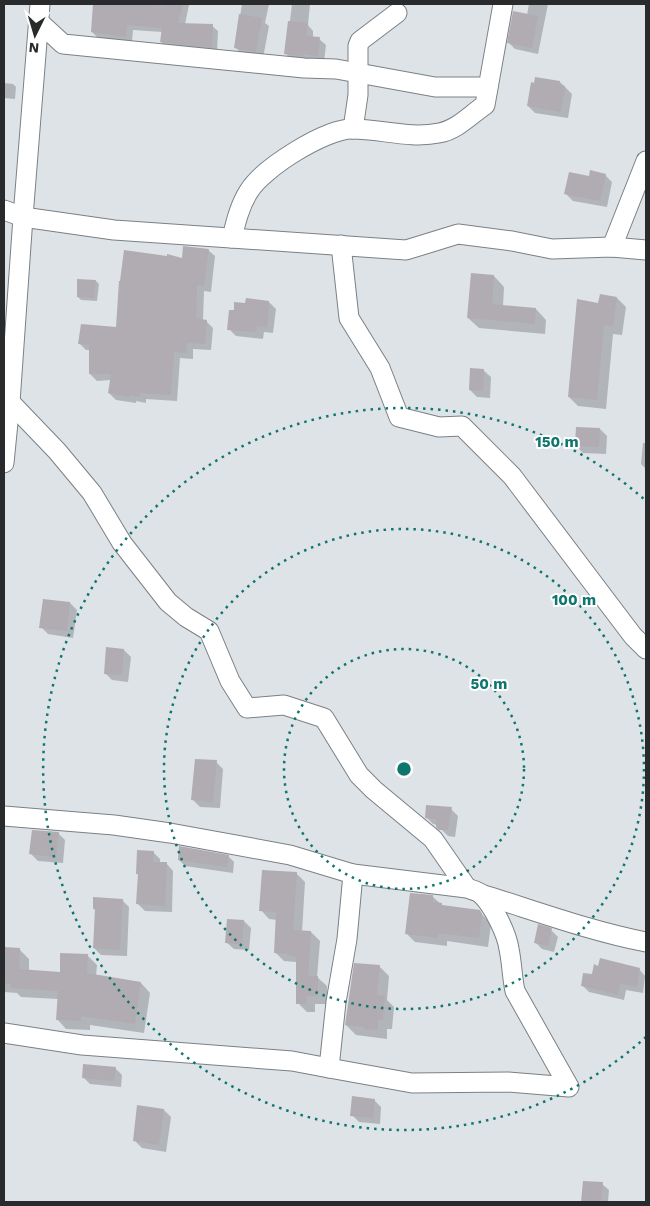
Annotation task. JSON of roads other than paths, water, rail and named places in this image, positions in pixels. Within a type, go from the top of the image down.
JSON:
[{"type":"street","points":[[232,238],[245,198],[258,180],[285,158],[333,132],[352,129],[414,135],[440,133],[448,131],[485,105],[502,4]]},
{"type":"street","points":[[40,13],[63,44],[286,67],[336,69],[435,88],[488,87]]},
{"type":"street","points":[[4,463],[40,13]]},
{"type":"street","points":[[352,129],[358,95],[357,54],[360,41],[396,13]]},
{"type":"street","points":[[612,247],[646,161]]},
{"type":"street","points":[[4,210],[23,217],[114,230],[406,250],[458,234],[512,241],[552,249],[612,247],[646,250]]},
{"type":"street","points":[[341,245],[349,318],[380,368],[399,417],[439,428],[462,426],[512,476],[618,616],[646,649]]},
{"type":"street","points":[[4,1033],[82,1045],[292,1061],[412,1082],[508,1082],[569,1088],[515,991],[506,936],[495,913],[474,891],[433,839],[374,790],[359,775],[324,718],[284,705],[247,708],[230,680],[209,631],[186,617],[168,602],[122,544],[92,493],[57,451],[10,402]]},
{"type":"street","points":[[4,816],[114,825],[290,855],[353,874],[474,891],[601,932],[646,942]]},
{"type":"street","points":[[329,1068],[336,1002],[347,939],[353,874]]}]
